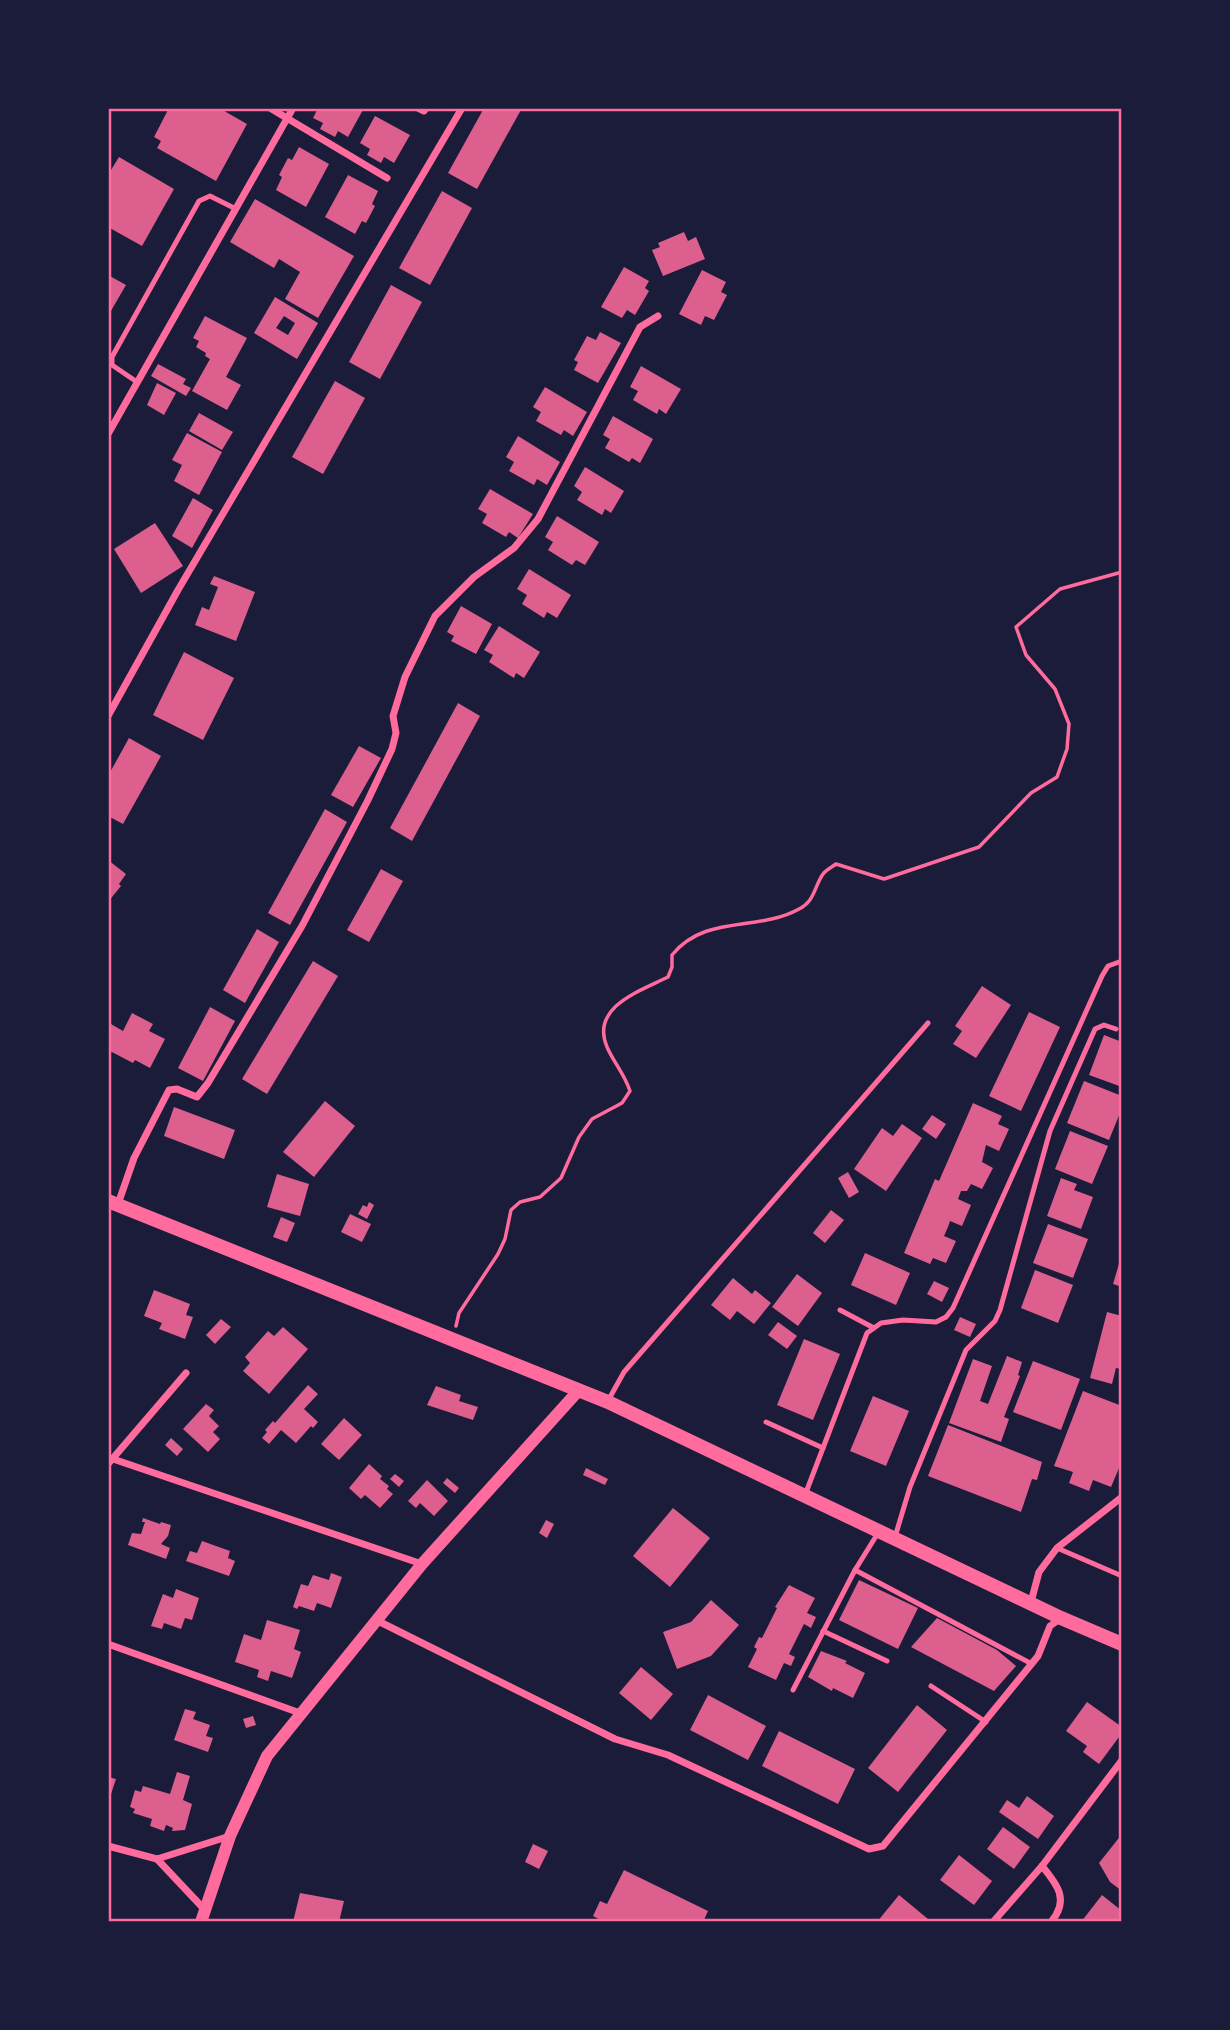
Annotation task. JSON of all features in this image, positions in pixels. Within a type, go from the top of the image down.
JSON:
[{"type":"main road","points":[[113,1202],[608,1402],[1061,1618],[1122,1644]]},
{"type":"street","points":[[270,108],[387,178]]},
{"type":"street","points":[[108,434],[293,108]]},
{"type":"street","points":[[418,108],[424,111],[426,108]]},
{"type":"street","points":[[108,716],[178,590],[462,108]]},
{"type":"street","points":[[113,1202],[169,1090],[177,1089],[197,1097],[302,926],[354,829],[392,749],[396,733],[393,716],[405,677],[435,616],[474,577],[514,548],[538,519],[640,327],[658,317]]},
{"type":"street","points":[[186,1373],[111,1462],[422,1564]]},
{"type":"street","points":[[203,1916],[230,1836],[267,1756],[422,1564],[579,1390]]},
{"type":"street","points":[[1031,1602],[1039,1572],[1057,1548],[1122,1497]]},
{"type":"street","points":[[378,1621],[615,1739],[668,1755],[869,1849],[883,1846],[1032,1664],[1050,1626],[1061,1618]]},
{"type":"street","points":[[108,1644],[300,1713]]},
{"type":"street","points":[[993,1922],[1042,1866],[1122,1760]]},
{"type":"street","points":[[108,1846],[157,1858],[230,1836]]},
{"type":"street","points":[[157,1858],[203,1916]]},
{"type":"street","points":[[1042,1866],[1058,1885],[1061,1902],[1059,1913],[1051,1922]]},
{"type":"lane","points":[[138,382],[112,365],[112,357],[192,212],[199,201],[210,197],[236,209]]},
{"type":"lane","points":[[805,1495],[867,1333],[881,1324],[903,1320],[936,1322],[946,1317],[953,1308],[1102,976],[1108,966],[1122,961]]},
{"type":"lane","points":[[608,1402],[624,1372],[928,1023]]},
{"type":"lane","points":[[895,1537],[910,1487],[966,1350],[995,1321],[1050,1131],[1095,1029],[1104,1025],[1116,1029]]},
{"type":"lane","points":[[840,1310],[874,1328]]},
{"type":"lane","points":[[766,1422],[823,1447]]},
{"type":"lane","points":[[793,1690],[855,1570],[880,1530]]},
{"type":"lane","points":[[1057,1548],[1121,1576]]},
{"type":"lane","points":[[855,1570],[1032,1664]]},
{"type":"lane","points":[[823,1631],[887,1661]]},
{"type":"lane","points":[[931,1686],[986,1722]]},
{"type":"path","points":[[458,1313],[498,1254],[505,1239],[511,1210],[520,1202],[540,1197],[561,1178],[579,1137],[592,1119],[622,1103],[630,1091],[624,1074],[607,1046],[603,1026],[611,1009],[628,996],[668,978],[672,967],[672,954],[703,932],[727,924],[771,920],[799,909],[812,900],[824,872],[836,864],[884,879],[979,847],[1031,793],[1057,777],[1067,749],[1069,724],[1055,690],[1026,655],[1016,628],[1060,589],[1122,572]]},
{"type":"building","points":[[169,108],[219,108],[247,124],[216,181],[157,148],[161,141],[154,137]]},
{"type":"building","points":[[318,108],[364,108],[348,137],[338,131],[335,137],[320,129],[323,123],[313,118]]},
{"type":"building","points":[[484,108],[522,108],[477,189],[448,173]]},
{"type":"building","points":[[375,116],[410,135],[394,163],[384,157],[381,163],[367,155],[370,149],[360,143]]},
{"type":"building","points":[[299,147],[329,164],[306,207],[276,190],[282,177],[279,175],[288,158],[292,160]]},
{"type":"building","points":[[119,157],[174,189],[142,246],[108,227],[108,175]]},
{"type":"building","points":[[348,175],[378,191],[372,204],[375,206],[366,223],[362,221],[355,234],[325,217]]},
{"type":"building","points":[[442,191],[472,208],[430,285],[399,268]]},
{"type":"building","points":[[255,199],[354,256],[318,318],[285,299],[300,272],[279,259],[274,268],[230,242]]},
{"type":"building","points":[[684,232],[688,241],[696,237],[705,259],[663,276],[652,250],[660,247],[658,243]]},
{"type":"building","points":[[624,267],[649,281],[645,288],[649,291],[635,315],[627,310],[622,318],[601,307]]},
{"type":"building","points":[[702,270],[726,282],[721,292],[727,295],[714,320],[705,316],[701,325],[679,314]]},
{"type":"building","points":[[108,275],[126,285],[108,316]]},
{"type":"building","points":[[391,285],[422,302],[380,379],[349,362]]},
{"type":"building","points":[[275,297],[318,323],[297,359],[254,333]],"holes":[[[284,316],[295,323],[288,335],[276,328]]]},
{"type":"building","points":[[205,316],[247,338],[226,377],[241,385],[227,410],[192,391],[210,359],[196,347],[199,341],[193,338]]},
{"type":"building","points":[[600,332],[621,343],[598,383],[574,370],[578,362],[574,360],[587,336],[596,340]]},
{"type":"building","points":[[158,364],[186,379],[183,384],[191,388],[186,396],[151,376]]},
{"type":"building","points":[[641,366],[681,389],[666,414],[659,409],[657,414],[633,400],[638,391],[630,387]]},
{"type":"building","points":[[335,381],[365,398],[323,474],[292,457]]},
{"type":"building","points":[[157,383],[176,393],[164,415],[147,405]]},
{"type":"building","points":[[545,387],[587,412],[573,436],[564,430],[561,435],[536,421],[541,412],[533,407]]},
{"type":"building","points":[[199,413],[233,432],[222,450],[189,431]]},
{"type":"building","points":[[613,416],[653,439],[640,463],[632,458],[629,462],[605,448],[610,439],[603,435]]},
{"type":"building","points":[[187,433],[222,452],[199,495],[174,481],[182,465],[172,460]]},
{"type":"building","points":[[518,436],[560,462],[547,485],[537,479],[534,485],[509,471],[514,462],[506,457]]},
{"type":"building","points":[[585,467],[624,491],[611,513],[605,509],[602,515],[577,500],[582,492],[574,486]]},
{"type":"building","points":[[490,489],[533,514],[518,538],[509,532],[506,537],[482,523],[487,514],[478,509]]},
{"type":"building","points":[[193,498],[213,510],[192,548],[172,536]]},
{"type":"building","points":[[557,516],[599,542],[585,565],[576,560],[572,565],[548,550],[553,542],[545,537]]},
{"type":"building","points":[[155,523],[183,566],[141,593],[114,549]]},
{"type":"building","points":[[529,569],[571,595],[557,618],[547,612],[544,618],[522,604],[527,595],[517,589]]},
{"type":"building","points":[[214,576],[255,592],[236,641],[195,625],[202,607],[209,610],[218,587],[210,584]]},
{"type":"building","points":[[461,606],[492,624],[476,654],[451,641],[454,636],[447,632]]},
{"type":"building","points":[[499,626],[540,652],[524,678],[516,673],[514,678],[489,662],[493,655],[484,650]]},
{"type":"building","points":[[184,652],[234,678],[203,740],[153,715]]},
{"type":"building","points":[[458,703],[480,716],[412,841],[390,828]]},
{"type":"building","points":[[129,738],[161,756],[123,824],[108,816],[108,776]]},
{"type":"building","points":[[359,746],[381,758],[353,807],[331,795]]},
{"type":"building","points":[[325,809],[347,822],[290,925],[268,913]]},
{"type":"building","points":[[108,860],[126,874],[119,884],[121,886],[108,902]]},
{"type":"building","points":[[381,869],[403,881],[369,942],[347,930]]},
{"type":"building","points":[[257,929],[279,942],[245,1003],[223,990]]},
{"type":"building","points":[[313,961],[338,976],[267,1094],[242,1079]]},
{"type":"building","points":[[982,986],[1011,1005],[976,1058],[953,1044],[962,1031],[955,1026]]},
{"type":"building","points":[[210,1007],[235,1021],[203,1081],[178,1068]]},
{"type":"building","points":[[1029,1012],[1060,1027],[1021,1111],[989,1096]]},
{"type":"building","points":[[132,1013],[153,1024],[149,1031],[165,1039],[150,1068],[135,1060],[133,1063],[108,1050],[108,1028],[111,1024],[123,1031]]},
{"type":"building","points":[[1104,1035],[1122,1042],[1122,1087],[1089,1075]]},
{"type":"building","points":[[1084,1081],[1122,1096],[1122,1108],[1109,1140],[1067,1123]]},
{"type":"building","points":[[325,1101],[355,1126],[314,1177],[283,1152]]},
{"type":"building","points":[[973,1103],[1002,1116],[998,1124],[1009,1129],[999,1151],[986,1145],[982,1162],[993,1168],[982,1189],[971,1184],[967,1191],[961,1191],[958,1199],[971,1205],[962,1226],[950,1221],[944,1236],[956,1241],[946,1263],[933,1258],[930,1264],[904,1253],[935,1179],[939,1181]]},
{"type":"building","points":[[174,1107],[235,1130],[224,1159],[164,1136]]},
{"type":"building","points":[[932,1115],[946,1124],[936,1139],[922,1129]]},
{"type":"building","points":[[902,1124],[922,1138],[886,1191],[854,1169],[882,1128],[893,1136]]},
{"type":"building","points":[[1070,1131],[1108,1146],[1092,1184],[1055,1169]]},
{"type":"building","points":[[848,1172],[859,1192],[849,1198],[838,1178]]},
{"type":"building","points":[[277,1174],[309,1184],[300,1216],[267,1207]]},
{"type":"building","points":[[1061,1178],[1077,1184],[1074,1190],[1093,1197],[1081,1229],[1047,1216]]},
{"type":"building","points":[[369,1202],[374,1205],[367,1219],[358,1214],[363,1205],[367,1207]]},
{"type":"building","points":[[831,1210],[844,1220],[825,1243],[813,1233]]},
{"type":"building","points":[[350,1214],[371,1224],[362,1242],[341,1232]]},
{"type":"building","points":[[281,1217],[295,1223],[287,1242],[273,1237]]},
{"type":"building","points":[[1048,1224],[1088,1239],[1073,1278],[1033,1263]]},
{"type":"building","points":[[865,1253],[910,1273],[896,1305],[851,1285]]},
{"type":"building","points":[[1122,1257],[1122,1287],[1113,1284]]},
{"type":"building","points":[[1035,1270],[1073,1285],[1058,1323],[1021,1308]]},
{"type":"building","points":[[797,1274],[822,1293],[798,1326],[772,1307]]},
{"type":"building","points":[[733,1278],[752,1294],[755,1290],[771,1303],[754,1324],[737,1311],[730,1320],[711,1305]]},
{"type":"building","points":[[934,1281],[949,1288],[942,1302],[927,1294]]},
{"type":"building","points":[[154,1290],[190,1304],[186,1315],[193,1317],[185,1339],[159,1329],[162,1323],[144,1316]]},
{"type":"building","points":[[1107,1312],[1122,1316],[1122,1369],[1116,1368],[1112,1384],[1090,1378]]},
{"type":"building","points":[[960,1317],[976,1324],[970,1337],[954,1330]]},
{"type":"building","points":[[221,1319],[231,1327],[215,1344],[206,1335]]},
{"type":"building","points":[[778,1322],[797,1336],[787,1349],[768,1335]]},
{"type":"building","points":[[283,1327],[308,1349],[269,1394],[243,1371],[250,1363],[245,1357],[268,1331],[274,1336]]},
{"type":"building","points":[[804,1339],[840,1354],[813,1420],[777,1405]]},
{"type":"building","points":[[1007,1356],[1022,1362],[1018,1375],[1020,1376],[1004,1417],[1009,1419],[1001,1442],[949,1423],[973,1359],[992,1366],[980,1401],[988,1404]]},
{"type":"building","points":[[1033,1361],[1080,1379],[1061,1430],[1013,1412]]},
{"type":"building","points":[[308,1385],[318,1394],[304,1409],[318,1422],[296,1443],[281,1430],[269,1444],[262,1438],[267,1432],[265,1430],[273,1421],[275,1423]]},
{"type":"building","points":[[436,1386],[461,1395],[459,1401],[478,1407],[473,1420],[427,1405]]},
{"type":"building","points":[[1083,1391],[1122,1406],[1122,1461],[1111,1487],[1093,1480],[1089,1491],[1069,1483],[1073,1472],[1054,1466]]},
{"type":"building","points":[[873,1396],[909,1411],[886,1466],[850,1451]]},
{"type":"building","points":[[206,1404],[214,1410],[209,1416],[219,1426],[213,1432],[220,1439],[208,1452],[183,1429]]},
{"type":"building","points":[[344,1418],[362,1435],[339,1460],[321,1444]]},
{"type":"building","points":[[948,1425],[1042,1462],[1037,1480],[1032,1479],[1021,1512],[928,1476]]},
{"type":"building","points":[[171,1438],[183,1449],[177,1456],[165,1445]]},
{"type":"building","points":[[369,1464],[382,1476],[380,1479],[389,1486],[387,1489],[393,1494],[380,1508],[365,1495],[361,1499],[349,1488]]},
{"type":"building","points":[[586,1468],[608,1479],[605,1485],[583,1475]]},
{"type":"building","points":[[395,1474],[404,1481],[399,1487],[390,1479]]},
{"type":"building","points":[[447,1478],[459,1488],[455,1493],[443,1483]]},
{"type":"building","points":[[427,1480],[448,1501],[434,1516],[420,1503],[416,1508],[408,1501]]},
{"type":"building","points":[[673,1508],[710,1538],[670,1587],[633,1556]]},
{"type":"building","points":[[143,1518],[171,1525],[168,1536],[161,1544],[170,1548],[166,1559],[128,1545],[132,1533],[141,1534],[145,1522],[142,1522]]},
{"type":"building","points":[[546,1520],[554,1524],[547,1538],[539,1533]]},
{"type":"building","points":[[202,1541],[230,1551],[228,1558],[235,1561],[229,1576],[186,1561],[190,1551],[197,1553]]},
{"type":"building","points":[[331,1573],[342,1577],[331,1608],[317,1603],[314,1611],[299,1606],[297,1609],[293,1607],[301,1584],[308,1586],[313,1575],[329,1580]]},
{"type":"building","points":[[859,1580],[918,1608],[898,1649],[839,1620]]},
{"type":"building","points":[[789,1585],[815,1598],[807,1613],[816,1617],[811,1628],[804,1624],[789,1654],[795,1657],[791,1666],[784,1663],[776,1680],[748,1667],[757,1649],[754,1647],[759,1637],[762,1638],[777,1608],[775,1607]]},
{"type":"building","points":[[176,1589],[199,1598],[192,1620],[185,1618],[181,1629],[164,1623],[162,1629],[151,1626],[163,1594],[173,1598]]},
{"type":"building","points":[[711,1600],[739,1625],[711,1656],[677,1669],[663,1632],[691,1622]]},
{"type":"building","points":[[937,1618],[997,1650],[1016,1666],[994,1691],[911,1647]]},
{"type":"building","points":[[267,1620],[300,1630],[294,1649],[301,1652],[292,1678],[271,1671],[268,1681],[257,1677],[259,1670],[235,1662],[244,1634],[261,1640]]},
{"type":"building","points":[[821,1651],[847,1661],[845,1663],[865,1673],[853,1698],[833,1688],[832,1691],[808,1677]]},
{"type":"building","points":[[641,1667],[673,1694],[651,1720],[619,1693]]},
{"type":"building","points":[[708,1695],[766,1726],[748,1760],[690,1730]]},
{"type":"building","points":[[1087,1702],[1122,1727],[1122,1733],[1099,1764],[1083,1752],[1087,1746],[1066,1731]]},
{"type":"building","points":[[917,1705],[947,1730],[898,1792],[868,1768]]},
{"type":"building","points":[[185,1709],[196,1712],[193,1719],[210,1725],[206,1736],[213,1738],[208,1752],[174,1740]]},
{"type":"building","points":[[253,1716],[256,1725],[246,1728],[243,1719]]},
{"type":"building","points":[[779,1731],[855,1769],[838,1804],[762,1766]]},
{"type":"building","points":[[177,1772],[190,1776],[183,1800],[192,1804],[185,1830],[172,1831],[173,1828],[166,1825],[164,1831],[150,1826],[152,1819],[133,1813],[135,1809],[130,1807],[135,1790],[141,1792],[143,1786],[170,1794]]},
{"type":"building","points":[[108,1777],[116,1779],[109,1800],[108,1800]]},
{"type":"building","points":[[1027,1796],[1054,1816],[1038,1839],[999,1812],[1007,1800],[1019,1808]]},
{"type":"building","points":[[1003,1827],[1030,1847],[1014,1869],[987,1849]]},
{"type":"building","points":[[1122,1834],[1122,1891],[1110,1882],[1099,1863]]},
{"type":"building","points":[[533,1844],[548,1851],[539,1869],[525,1862]]},
{"type":"building","points":[[959,1855],[992,1881],[974,1905],[940,1880]]},
{"type":"building","points":[[624,1870],[708,1911],[703,1922],[604,1922],[593,1916],[600,1901],[607,1904]]},
{"type":"building","points":[[300,1893],[344,1901],[339,1922],[293,1922]]},
{"type":"building","points":[[899,1895],[928,1919],[926,1922],[877,1922]]},
{"type":"building","points":[[1102,1895],[1122,1911],[1122,1922],[1081,1922]]}]
